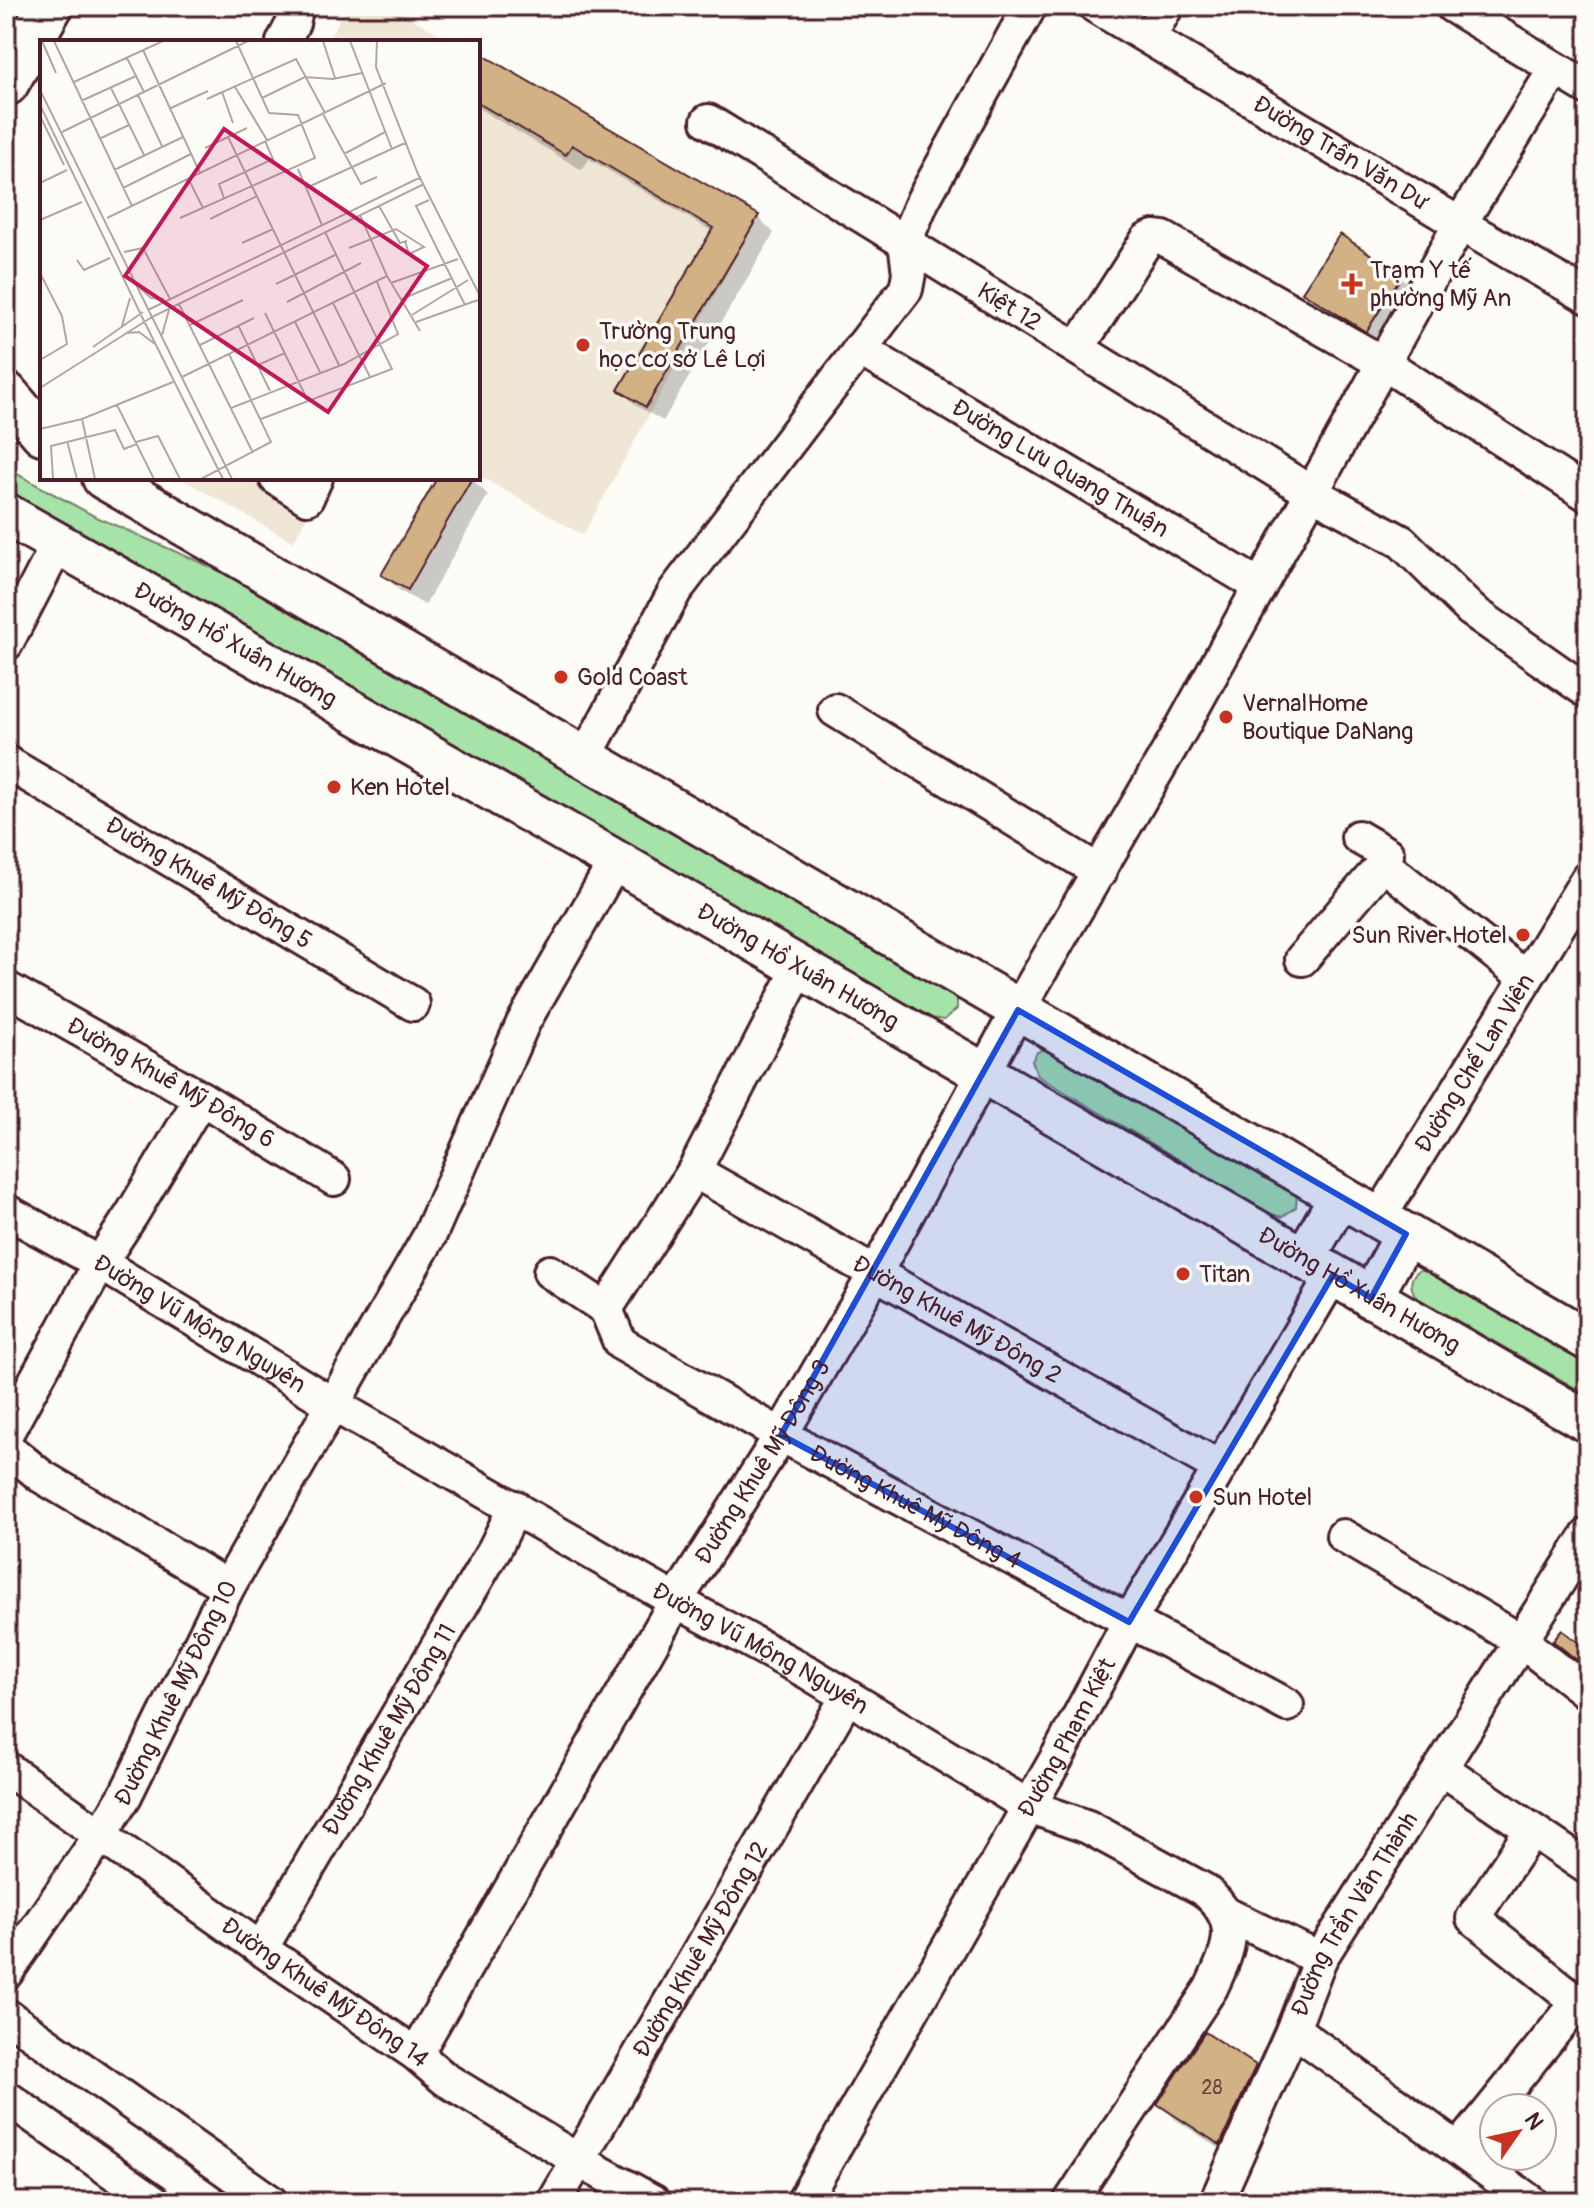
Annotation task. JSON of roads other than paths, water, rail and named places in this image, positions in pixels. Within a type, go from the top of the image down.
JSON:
[{"type":"highway","points":[[7,83],[50,6]]},
{"type":"main road","points":[[6,392],[40,432]]},
{"type":"main road","points":[[6,421],[40,441]]},
{"type":"main road","points":[[106,480],[1588,1340]]},
{"type":"main road","name":"Đường Hồ Xuân Hương","points":[[6,514],[1588,1422]]},
{"type":"main road","points":[[1318,1267],[1340,1196]]},
{"type":"main road","points":[[1371,1298],[1392,1226]]},
{"type":"street","points":[[284,40],[297,6]]},
{"type":"street","points":[[584,759],[675,591],[906,289],[909,273],[905,242],[923,200],[1030,6]]},
{"type":"street","name":"Đường Trần Văn Dư","points":[[1095,6],[1588,297]]},
{"type":"street","points":[[1149,37],[1167,6]]},
{"type":"street","points":[[1452,6],[1588,88]]},
{"type":"street","points":[[1018,1010],[1100,872],[1385,364],[1460,224],[1555,69]]},
{"type":"street","name":"Kiệt 12","points":[[708,121],[1312,493]]},
{"type":"street","points":[[1078,348],[1147,240],[1163,238],[1385,364],[1588,495]]},
{"type":"street","name":"Đường Lưu Quang Thuận","points":[[859,349],[1260,586]]},
{"type":"street","points":[[279,480],[307,498],[315,480]]},
{"type":"street","points":[[1312,493],[1402,542],[1471,610],[1588,692]]},
{"type":"street","points":[[6,644],[58,544]]},
{"type":"street","points":[[835,710],[1100,872]]},
{"type":"street","name":"Đường Khuê Mỹ Đông 5","points":[[6,762],[413,1004]]},
{"type":"street","points":[[1302,959],[1383,864],[1387,854],[1358,837]]},
{"type":"street","name":"Đường Khuê Mỹ Đông 10","points":[[6,1973],[125,1796],[228,1587],[429,1237],[523,1023],[615,862]]},
{"type":"street","points":[[1383,864],[1526,978]]},
{"type":"street","name":"Đường Chế Lan Viên","points":[[1392,1226],[1526,978],[1579,914],[1588,878]]},
{"type":"street","points":[[550,1272],[606,1309],[694,1171],[799,969]]},
{"type":"street","name":"Đường Khuê Mỹ Đông 6","points":[[6,988],[201,1098],[334,1179]]},
{"type":"street","name":"Đường Khuê Mỹ Đông 3","points":[[416,2054],[676,1601],[781,1435],[876,1272],[1018,1010]]},
{"type":"street","points":[[6,1434],[100,1263],[201,1098]]},
{"type":"street","name":"Đường Khuê Mỹ Đông 2","points":[[694,1171],[1219,1467]]},
{"type":"street","name":"Đường Vũ Mộng Nguyên","points":[[6,1211],[100,1263],[334,1405],[676,1601],[809,1673],[1028,1806],[1088,1827],[1204,1890],[1226,1914],[1320,1959]]},
{"type":"street","name":"Đường Phạm Kiệt","points":[[803,2202],[1219,1467],[1318,1267]]},
{"type":"street","name":"Đường Khuê Mỹ Đông 4","points":[[606,1309],[620,1343],[781,1435],[1287,1705]]},
{"type":"street","points":[[6,1447],[41,1476],[228,1587]]},
{"type":"street","name":"Đường Khuê Mỹ Đông 11","points":[[261,1949],[495,1548],[515,1507]]},
{"type":"street","name":"Đường Trần Văn Thành","points":[[1228,2198],[1320,1959],[1588,1535]]},
{"type":"street","points":[[1343,1536],[1521,1641],[1588,1693]]},
{"type":"street","name":"Đường Khuê Mỹ Đông 12","points":[[554,2202],[576,2159],[847,1697]]},
{"type":"street","name":"Đường Khuê Mỹ Đông 14","points":[[6,1768],[261,1949],[416,2054],[445,2079],[576,2159],[654,2202]]},
{"type":"street","points":[[1441,1768],[1588,1868]]},
{"type":"street","points":[[1459,2149],[1583,2006],[1473,1918],[1531,1831]]},
{"type":"street","points":[[1070,2202],[1211,1988],[1227,1953],[1230,1933],[1226,1914]]},
{"type":"street","points":[[6,2015],[271,2202]]},
{"type":"street","points":[[1293,2029],[1531,2202]]},
{"type":"street","points":[[6,2097],[155,2202]]},
{"type":"place","name":"Trạm Y tế phường Mỹ An","points":[[1352,284]]},
{"type":"place","name":"Trường Trung học cơ sở Lê Lợi","points":[[583,345]]},
{"type":"place","name":"Gold Coast","points":[[561,677]]},
{"type":"place","name":"VernalHome Boutique DaNang","points":[[1226,717]]},
{"type":"place","name":"Ken Hotel","points":[[334,787]]},
{"type":"place","name":"Sun River Hotel","points":[[1523,935]]},
{"type":"place","name":"Titan","points":[[1183,1274]]},
{"type":"place","name":"Sun Hotel","points":[[1196,1497]]}]
